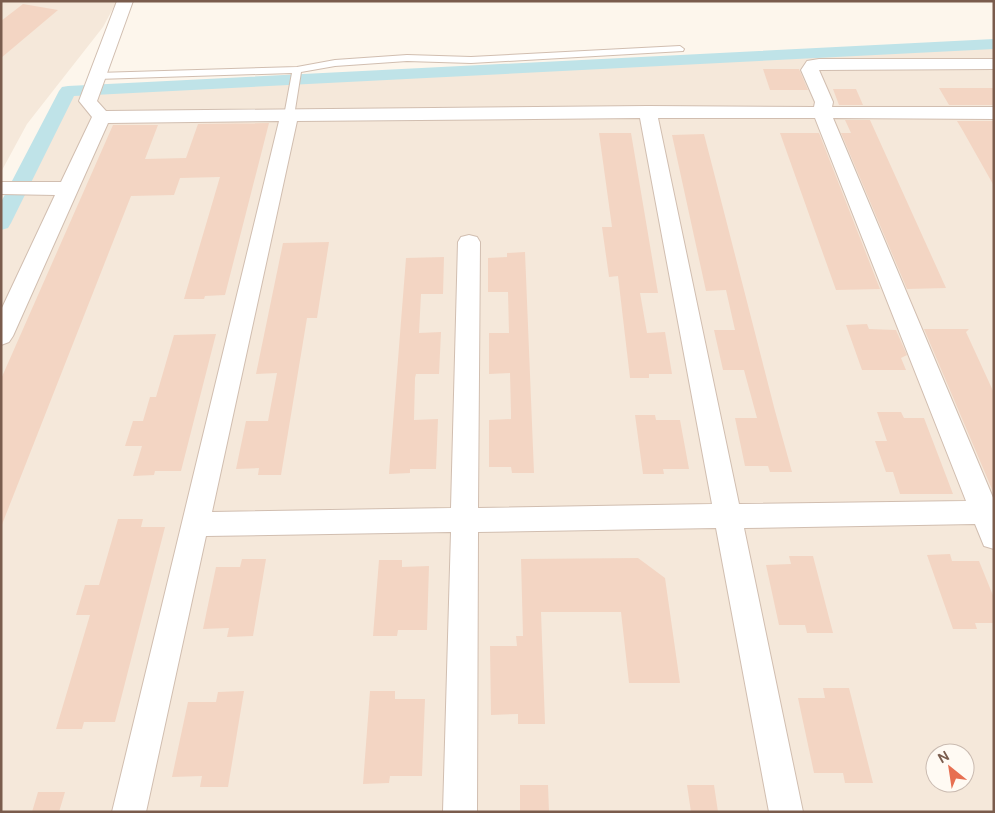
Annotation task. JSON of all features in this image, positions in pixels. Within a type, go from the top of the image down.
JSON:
[{"type":"street","points":[[101,117],[88,101],[125,1]]},
{"type":"street","points":[[196,524],[728,516],[990,520],[822,113],[824,102],[810,70],[813,65],[994,64]]},
{"type":"street","points":[[101,117],[648,112],[994,113]]},
{"type":"street","points":[[648,112],[786,812]]},
{"type":"street","points":[[129,812],[289,116]]},
{"type":"street","points":[[1,336],[101,117]]},
{"type":"street","points":[[1,188],[68,189]]},
{"type":"street","points":[[460,812],[469,242]]},
{"type":"lane","points":[[97,76],[298,70],[335,63],[407,58],[471,60],[680,49]]},
{"type":"lane","points":[[289,116],[298,70]]},
{"type":"shaded area","points":[[1,1],[117,1],[103,27],[27,124],[1,172]]},
{"type":"shaded area","points":[[994,47],[994,812],[1,812],[1,232],[70,94]]},
{"type":"building","points":[[23,4],[58,10],[1,58],[1,21]]},
{"type":"building","points":[[763,69],[799,69],[808,90],[770,90]]},
{"type":"building","points":[[939,88],[994,88],[994,105],[949,105]]},
{"type":"building","points":[[833,89],[856,89],[863,105],[839,105]]},
{"type":"building","points":[[845,120],[870,120],[946,288],[907,289],[841,133],[851,133]]},
{"type":"building","points":[[957,121],[994,121],[994,186],[963,131]]},
{"type":"building","points":[[269,123],[225,295],[205,296],[204,299],[184,299],[220,177],[180,178],[174,195],[131,196],[1,527],[1,379],[113,125],[158,125],[145,159],[186,158],[198,124]]},
{"type":"building","points":[[599,133],[631,133],[658,293],[640,293],[647,333],[665,332],[672,374],[649,374],[649,378],[630,378],[618,276],[609,277],[602,227],[612,227]]},
{"type":"building","points":[[780,133],[819,133],[880,289],[836,290]]},
{"type":"building","points":[[704,134],[792,472],[770,472],[768,466],[745,466],[735,418],[757,418],[744,370],[723,370],[714,330],[735,330],[726,290],[706,291],[672,135]]},
{"type":"building","points":[[329,242],[317,318],[307,318],[281,475],[258,475],[259,468],[236,469],[246,421],[268,421],[277,373],[256,374],[283,243]]},
{"type":"building","points":[[525,252],[534,473],[512,473],[511,467],[489,467],[489,420],[511,419],[511,413],[510,373],[489,374],[489,333],[509,333],[508,292],[488,292],[488,258],[507,257],[507,253]]},
{"type":"building","points":[[444,257],[443,294],[421,294],[419,333],[441,332],[439,374],[416,374],[415,378],[414,420],[438,419],[436,469],[410,469],[410,473],[389,474],[406,258]]},
{"type":"building","points":[[867,324],[869,329],[896,330],[907,355],[901,358],[906,370],[862,370],[846,325]]},
{"type":"building","points":[[924,329],[969,329],[966,332],[994,393],[994,494]]},
{"type":"building","points":[[216,334],[181,471],[155,471],[154,475],[133,476],[142,446],[125,446],[133,421],[143,421],[150,397],[156,397],[174,335]]},
{"type":"building","points":[[877,412],[901,412],[904,418],[924,418],[953,494],[900,494],[893,472],[886,472],[875,441],[887,441]]},
{"type":"building","points":[[635,415],[655,415],[656,420],[680,420],[689,469],[663,469],[664,474],[643,474]]},
{"type":"building","points":[[118,519],[143,519],[141,527],[165,527],[115,722],[84,722],[82,729],[56,729],[90,615],[76,615],[85,585],[99,585]]},
{"type":"building","points":[[950,554],[952,561],[979,561],[994,598],[994,623],[975,623],[977,629],[953,629],[927,555]]},
{"type":"building","points":[[789,556],[813,556],[833,633],[807,633],[805,625],[779,625],[766,565],[791,564]]},
{"type":"building","points":[[638,558],[665,578],[680,683],[629,683],[621,612],[541,612],[545,724],[518,724],[518,714],[491,715],[490,646],[517,646],[516,636],[523,636],[521,559]]},
{"type":"building","points":[[242,559],[266,559],[253,636],[227,637],[229,628],[203,629],[216,567],[240,567]]},
{"type":"building","points":[[379,560],[402,560],[402,567],[429,566],[427,630],[398,630],[397,636],[373,636]]},
{"type":"building","points":[[823,688],[849,688],[873,783],[845,783],[843,773],[814,773],[798,698],[825,698]]},
{"type":"building","points":[[244,691],[228,787],[200,787],[202,776],[172,777],[188,702],[216,702],[218,692]]},
{"type":"building","points":[[370,691],[395,691],[395,699],[425,699],[422,776],[390,776],[389,783],[363,784]]},
{"type":"building","points":[[520,785],[548,785],[549,812],[520,812]]},
{"type":"building","points":[[687,785],[714,785],[718,812],[691,812]]},
{"type":"building","points":[[38,792],[65,792],[59,812],[32,812]]},
{"type":"waterway","points":[[1,223],[68,91],[994,44]]}]
